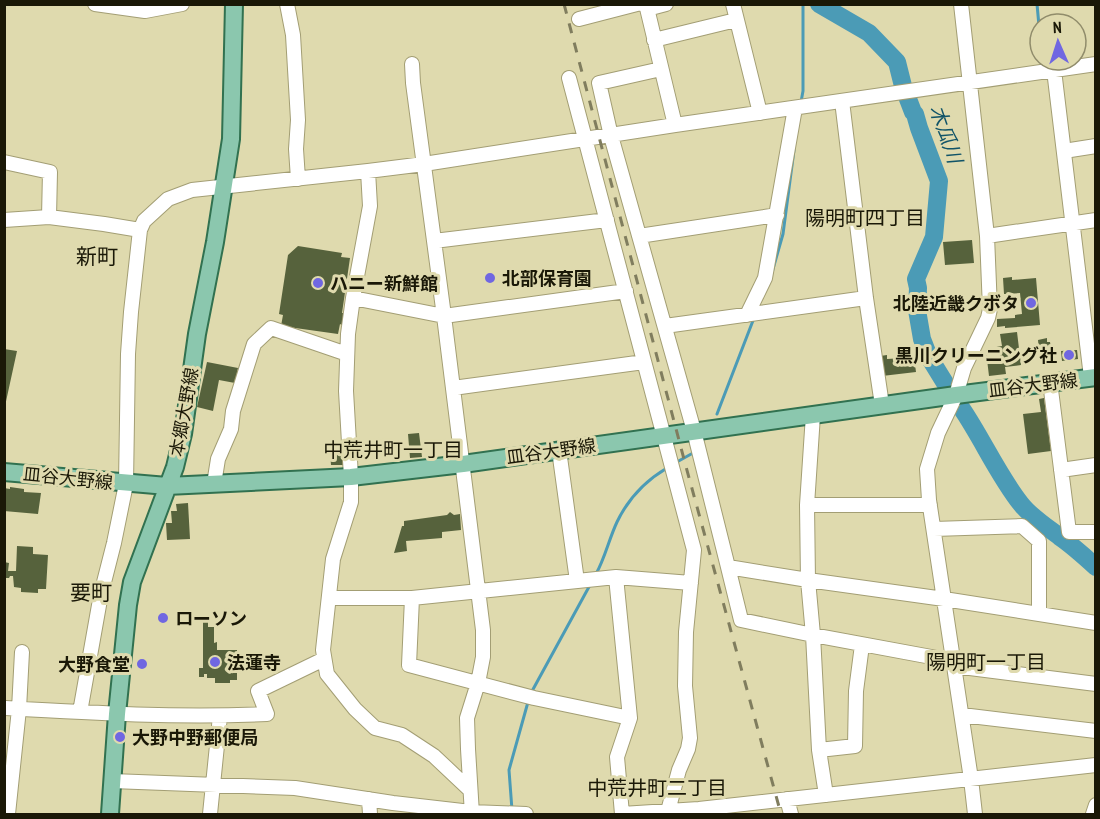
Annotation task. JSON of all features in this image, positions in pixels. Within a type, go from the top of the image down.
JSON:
[{"type":"main road","name":"本郷大野線","points":[[110,814],[117,714],[132,582],[176,462],[183,434],[197,334],[224,186],[231,139],[234,4]]},
{"type":"main road","name":"皿谷大野線","points":[[4,472],[167,486],[351,477],[463,464],[1093,377]]},
{"type":"street","points":[[95,4],[145,11],[182,4]]},
{"type":"street","points":[[287,4],[293,35],[298,120],[296,149],[298,179]]},
{"type":"street","points":[[579,19],[666,4]]},
{"type":"street","points":[[733,4],[760,113]]},
{"type":"street","points":[[961,4],[987,236],[990,309],[988,318],[963,368],[956,395],[938,433],[927,469],[930,505],[975,814]]},
{"type":"street","points":[[644,6],[675,125]]},
{"type":"street","points":[[654,39],[736,20]]},
{"type":"street","points":[[412,64],[412,82],[483,630],[483,657],[467,718],[472,813]]},
{"type":"street","points":[[661,69],[599,83],[611,136],[694,431],[741,620],[954,664],[1095,684]]},
{"type":"street","points":[[80,712],[101,594],[126,484],[130,322],[140,230],[144,221],[168,199],[192,190],[424,164],[1040,72]]},
{"type":"street","points":[[1054,72],[1093,377]]},
{"type":"street","points":[[569,78],[694,550],[686,632],[685,686],[690,738],[668,811]]},
{"type":"street","points":[[842,101],[866,298],[882,405]]},
{"type":"street","points":[[747,315],[765,278],[795,108]]},
{"type":"street","points":[[1064,151],[1095,146]]},
{"type":"street","points":[[4,162],[50,172],[49,217]]},
{"type":"street","points":[[368,171],[370,206],[348,334],[346,391],[351,502],[333,559],[323,650],[324,659],[327,674],[355,709],[375,728],[402,735],[434,756],[471,790]]},
{"type":"street","points":[[639,236],[777,215]]},
{"type":"street","points":[[4,220],[49,217],[140,230]]},
{"type":"street","points":[[434,241],[607,220]]},
{"type":"street","points":[[987,236],[1095,220]]},
{"type":"street","points":[[1081,291],[1095,290]]},
{"type":"street","points":[[353,298],[444,316],[626,291]]},
{"type":"street","points":[[665,326],[866,298]]},
{"type":"street","points":[[214,484],[218,459],[231,429],[233,411],[254,344],[271,328],[347,354]]},
{"type":"street","points":[[453,388],[644,362]]},
{"type":"street","points":[[1050,382],[1069,532],[1095,532]]},
{"type":"street","points":[[813,415],[807,505],[808,580],[819,750],[826,795]]},
{"type":"street","points":[[559,450],[588,579]]},
{"type":"street","points":[[1060,470],[1095,465]]},
{"type":"street","points":[[807,505],[930,505]]},
{"type":"street","points":[[934,529],[1022,526],[1039,541],[1039,614]]},
{"type":"street","points":[[728,567],[1095,623]]},
{"type":"street","points":[[329,598],[412,598],[616,577],[691,583]]},
{"type":"street","points":[[616,577],[630,718],[617,757],[622,814],[668,811],[699,812],[787,799],[1095,765]]},
{"type":"street","points":[[412,598],[409,665],[529,697],[630,718]]},
{"type":"street","points":[[819,750],[855,746],[856,691],[862,645]]},
{"type":"street","points":[[8,814],[19,709],[22,652]]},
{"type":"street","points":[[4,708],[117,714],[220,716],[267,714],[258,691],[324,659]]},
{"type":"street","points":[[962,715],[1095,731]]},
{"type":"street","points":[[210,814],[220,716]]},
{"type":"street","points":[[112,781],[295,788],[472,813],[526,814]]},
{"type":"street","points":[[369,799],[370,814]]},
{"type":"street","points":[[787,799],[791,814]]},
{"type":"street","points":[[1093,814],[1095,805]]},
{"type":"building","points":[[972,240],[974,263],[945,265],[943,242]]},
{"type":"building","points":[[298,246],[342,253],[341,257],[350,258],[342,313],[344,313],[338,334],[281,326],[283,315],[279,314],[288,255]]},
{"type":"building","points":[[1012,277],[1012,280],[1036,278],[1040,325],[997,327],[997,319],[1015,318],[1015,315],[1022,314],[1020,293],[1004,294],[1003,278]]},
{"type":"building","points":[[1017,332],[1021,365],[1005,367],[1006,374],[989,376],[986,351],[1002,346],[1000,334]]},
{"type":"building","points":[[1047,338],[1047,342],[1050,342],[1053,360],[1040,361],[1038,340]]},
{"type":"building","points":[[4,349],[17,351],[5,406],[4,406]]},
{"type":"building","points":[[1077,350],[1078,359],[1062,361],[1061,351]]},
{"type":"building","points":[[913,354],[916,372],[882,376],[880,356],[887,355],[887,359],[904,358],[903,355]]},
{"type":"building","points":[[207,362],[238,368],[235,383],[219,380],[213,411],[197,407]]},
{"type":"building","points":[[1044,398],[1051,451],[1028,454],[1023,414],[1041,412],[1039,399]]},
{"type":"building","points":[[419,433],[422,457],[410,458],[408,434]]},
{"type":"building","points":[[344,443],[346,465],[331,465],[330,451],[336,450],[336,444]]},
{"type":"building","points":[[10,487],[24,489],[24,492],[41,493],[38,514],[4,511],[4,488],[10,489]]},
{"type":"building","points":[[188,503],[190,539],[167,540],[166,523],[172,523],[171,511],[177,511],[176,504]]},
{"type":"building","points":[[450,512],[454,515],[460,514],[461,530],[442,532],[442,538],[406,541],[407,551],[394,553],[404,521],[447,515]]},
{"type":"building","points":[[17,546],[33,547],[33,554],[48,555],[46,589],[38,589],[38,593],[21,592],[21,588],[14,587],[13,576],[4,578],[4,562],[9,563],[8,571],[16,571]]},
{"type":"building","points":[[203,622],[208,622],[208,627],[214,627],[214,643],[217,642],[217,650],[237,650],[237,680],[230,680],[230,683],[215,683],[215,678],[207,678],[207,674],[199,677],[199,668],[203,668]]},
{"type":"waterway","points":[[801,102],[803,4]]},
{"type":"waterway","name":"木瓜川","points":[[819,4],[869,33],[897,62],[903,86],[939,181],[934,237],[916,279],[917,310],[922,339],[929,357],[945,383]]},
{"type":"waterway","points":[[1037,4],[1038,12]]},
{"type":"waterway","points":[[771,276],[783,234],[794,150]]},
{"type":"waterway","points":[[717,414],[754,318]]},
{"type":"waterway","name":"木瓜川","points":[[962,409],[1005,481],[1025,509],[1096,567]]},
{"type":"waterway","points":[[675,463],[693,453]]},
{"type":"waterway","points":[[596,574],[626,506],[644,485],[667,468]]},
{"type":"waterway","points":[[531,693],[590,585]]},
{"type":"waterway","points":[[512,810],[509,770],[528,702]]},
{"type":"railway","points":[[564,4],[685,463],[781,814]]},
{"type":"place","name":"北部保育園","points":[[490,278]]},
{"type":"place","name":"ハニー新鮮館","points":[[318,283]]},
{"type":"place","name":"北陸近畿クボタ","points":[[1031,303]]},
{"type":"place","name":"黒川クリーニング社","points":[[1069,355]]},
{"type":"place","name":"ローソン","points":[[163,618]]},
{"type":"place","name":"法蓮寺","points":[[215,662]]},
{"type":"place","name":"大野食堂","points":[[142,664]]},
{"type":"place","name":"大野中野郵便局","points":[[120,737]]},
{"type":"district","name":"陽明町四丁目","points":[[865,218]]},
{"type":"district","name":"新町","points":[[97,256]]},
{"type":"district","name":"中荒井町一丁目","points":[[393,450]]},
{"type":"district","name":"要町","points":[[91,592]]},
{"type":"district","name":"陽明町一丁目","points":[[986,662]]},
{"type":"district","name":"中荒井町二丁目","points":[[657,788]]}]
